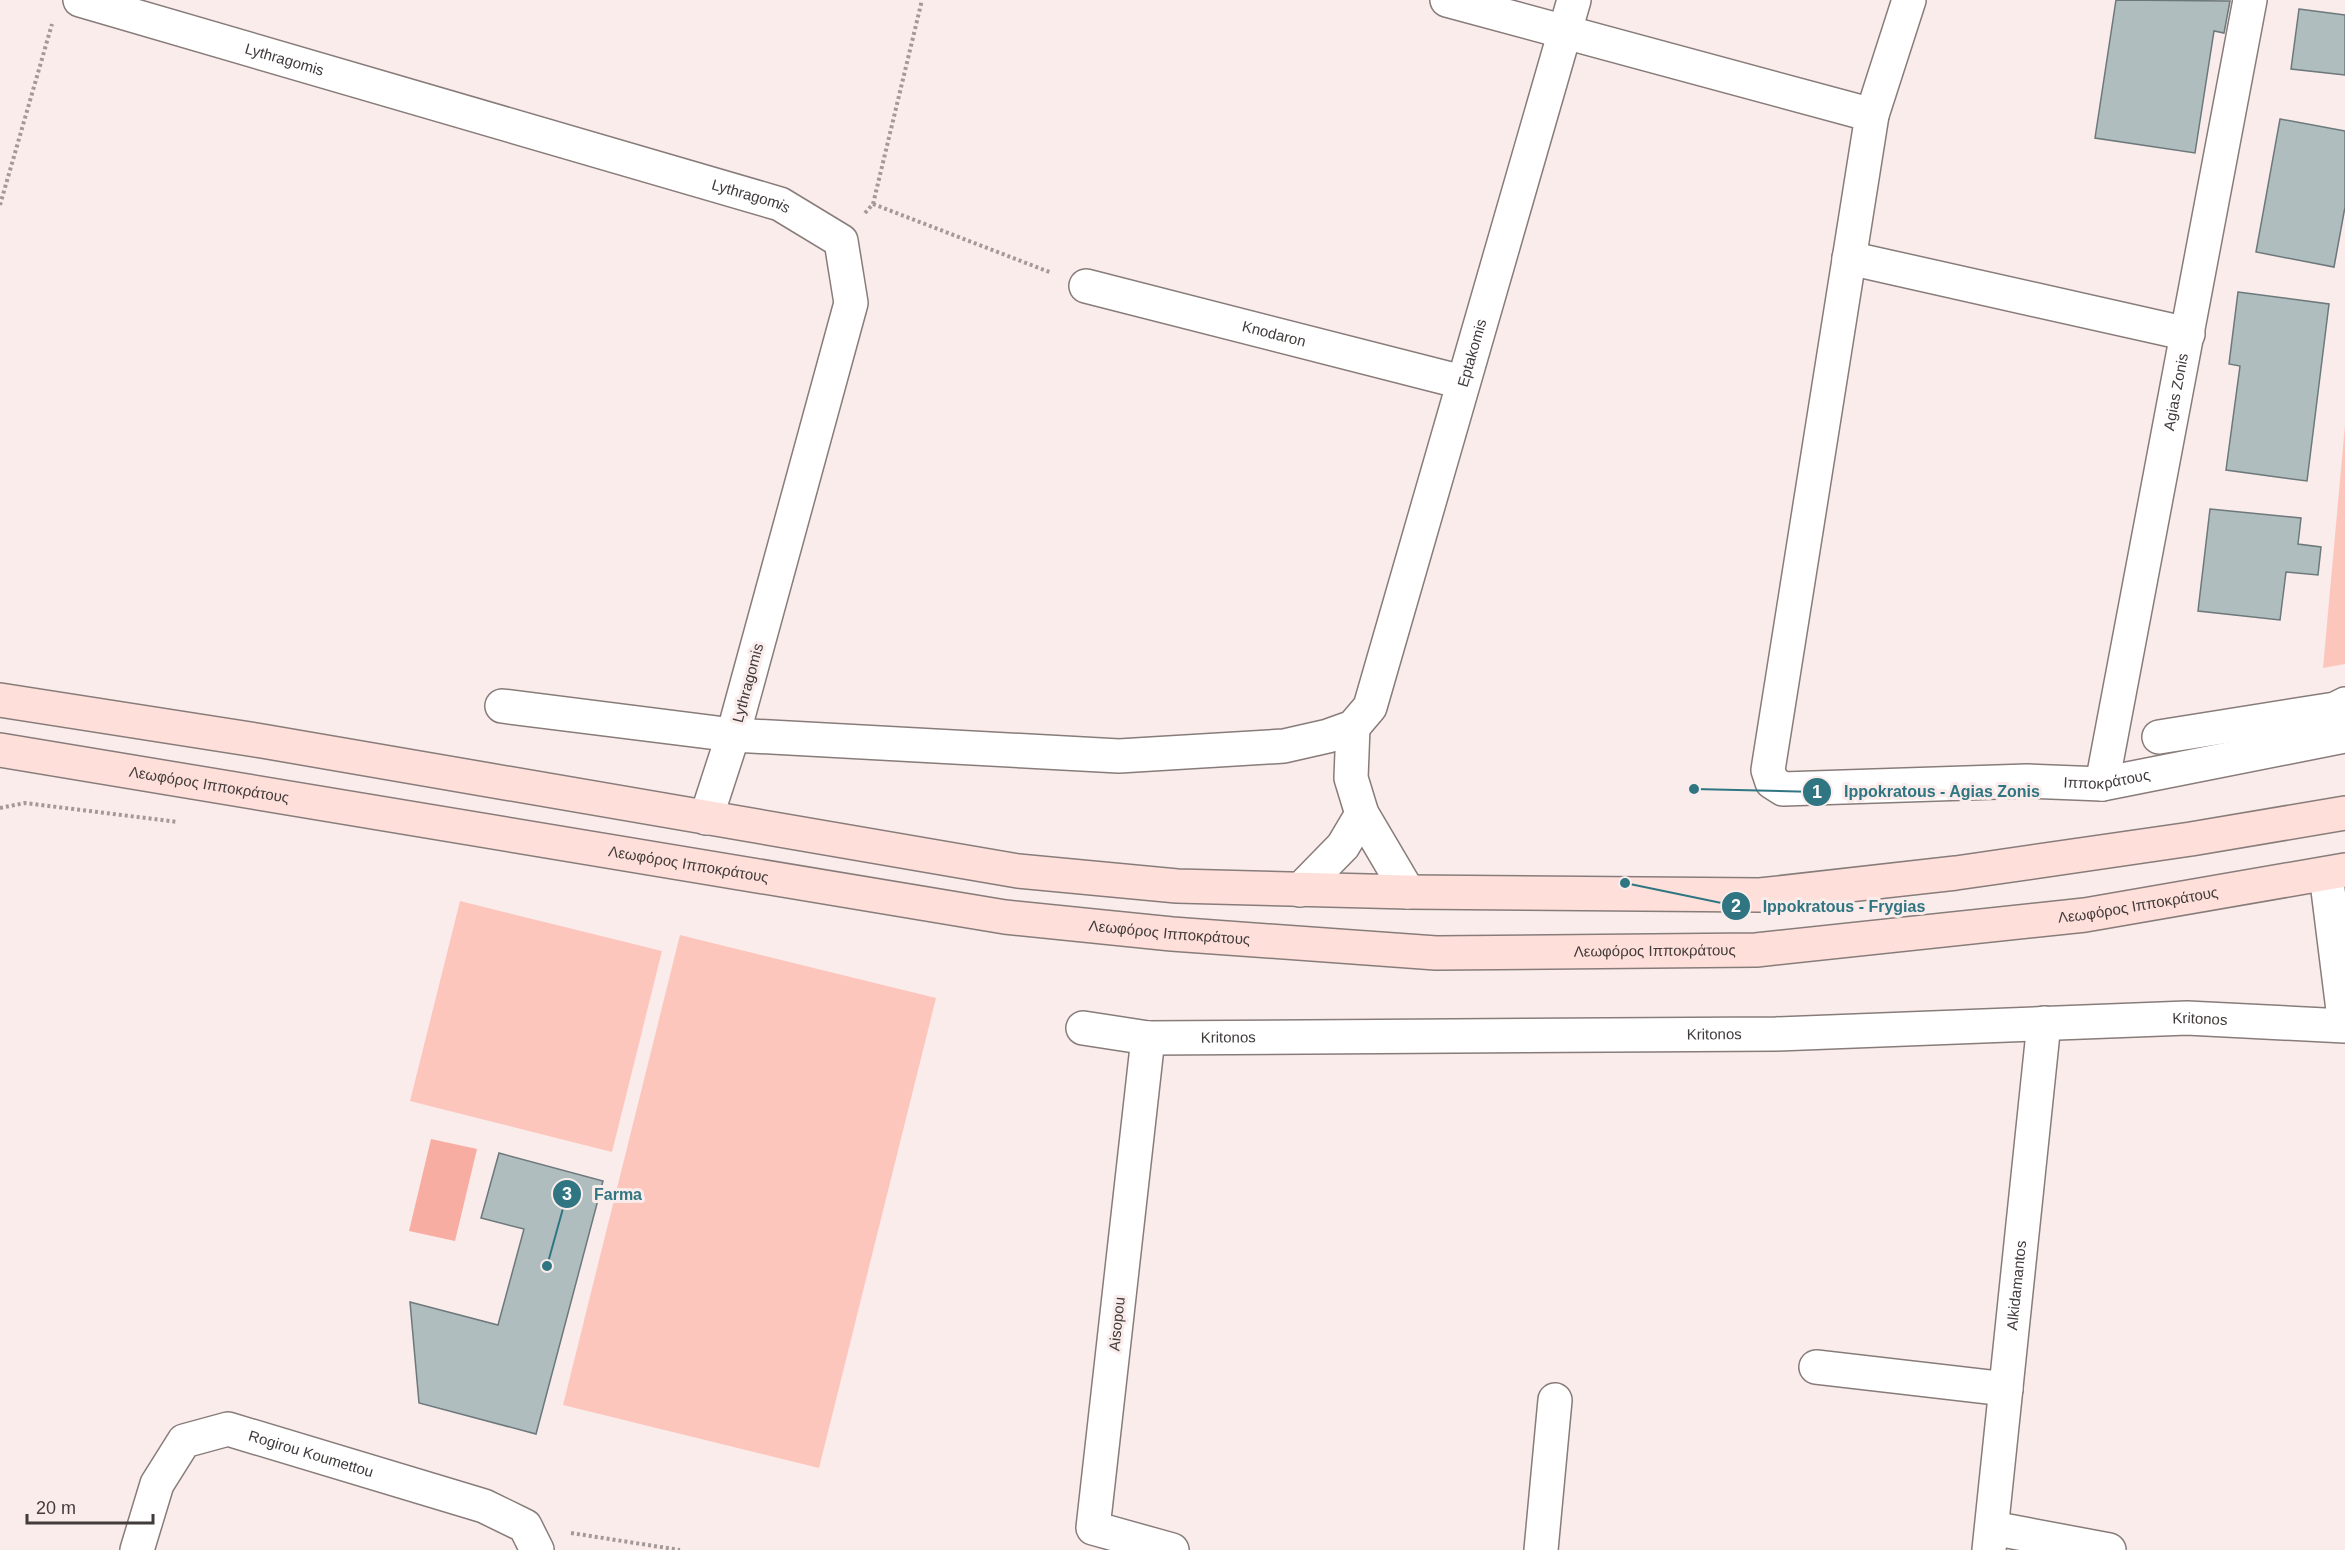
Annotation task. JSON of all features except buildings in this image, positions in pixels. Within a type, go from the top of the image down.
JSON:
[{"type":"main road","points":[[0,700],[262,741],[1018,871],[1177,886],[1408,892],[1760,895],[1968,871],[2191,840],[2345,813]]},
{"type":"main road","name":"Λεωφόρος Ιπποκράτους","points":[[3,753],[1005,917],[1172,934],[1436,953],[1756,950],[2085,915],[2336,872]]},
{"type":"street","name":"Lythragomis","points":[[80,0],[780,204],[841,241],[851,303],[734,735],[706,818]]},
{"type":"street","points":[[1447,0],[1872,115]]},
{"type":"street","name":"Eptakomis","points":[[1408,892],[1362,814],[1351,778],[1362,717],[1574,0]]},
{"type":"street","points":[[1910,0],[1872,115],[1849,258],[2188,334]]},
{"type":"street","name":"Agias Zonis","points":[[2102,784],[2250,0]]},
{"type":"street","name":"Ιπποκράτους","points":[[1849,258],[1768,770],[1772,782],[1783,789],[2027,781],[2102,784],[2345,736]]},
{"type":"street","name":"Knodaron","points":[[1086,286],[1462,382]]},
{"type":"street","points":[[2159,737],[2335,709],[2345,704]]},
{"type":"street","points":[[502,706],[734,735],[1119,756],[1284,746],[1328,736],[1362,717]]},
{"type":"street","points":[[1300,890],[1343,846],[1362,814]]},
{"type":"street","points":[[2336,872],[2345,1026]]},
{"type":"street","name":"Kritonos","points":[[1083,1028],[1148,1038],[1776,1034],[2187,1018],[2345,1026]]},
{"type":"street","name":"Alkidamantos","points":[[1990,1539],[2044,1023]]},
{"type":"street","name":"Aisopou","points":[[1148,1038],[1089,1539],[1172,1550]]},
{"type":"street","points":[[1816,1367],[2006,1389]]},
{"type":"street","points":[[1541,1550],[1555,1400]]},
{"type":"street","name":"Rogirou Koumettou","points":[[137,1550],[157,1484],[184,1441],[228,1429],[484,1506],[531,1538]]},
{"type":"street","points":[[1990,1539],[2109,1550]]},
{"type":"path","points":[[841,241],[873,204],[922,0]]},
{"type":"path","points":[[0,205],[53,23]]},
{"type":"path","points":[[873,204],[1086,286]]},
{"type":"path","points":[[531,1538],[680,1550]]},
{"type":"shaded area","points":[[2345,425],[2345,664],[2323,668]]},
{"type":"shaded area","points":[[460,901],[662,951],[612,1152],[410,1101]]},
{"type":"shaded area","points":[[680,935],[936,998],[819,1468],[563,1405]]},
{"type":"shaded area","points":[[431,1139],[477,1149],[455,1241],[409,1231]]},
{"type":"place","name":"Ippokratous - Agias Zonis","points":[[1694,789]]},
{"type":"place","name":"Ippokratous - Frygias","points":[[1625,883]]},
{"type":"place","name":"Farma","points":[[547,1266]]}]
